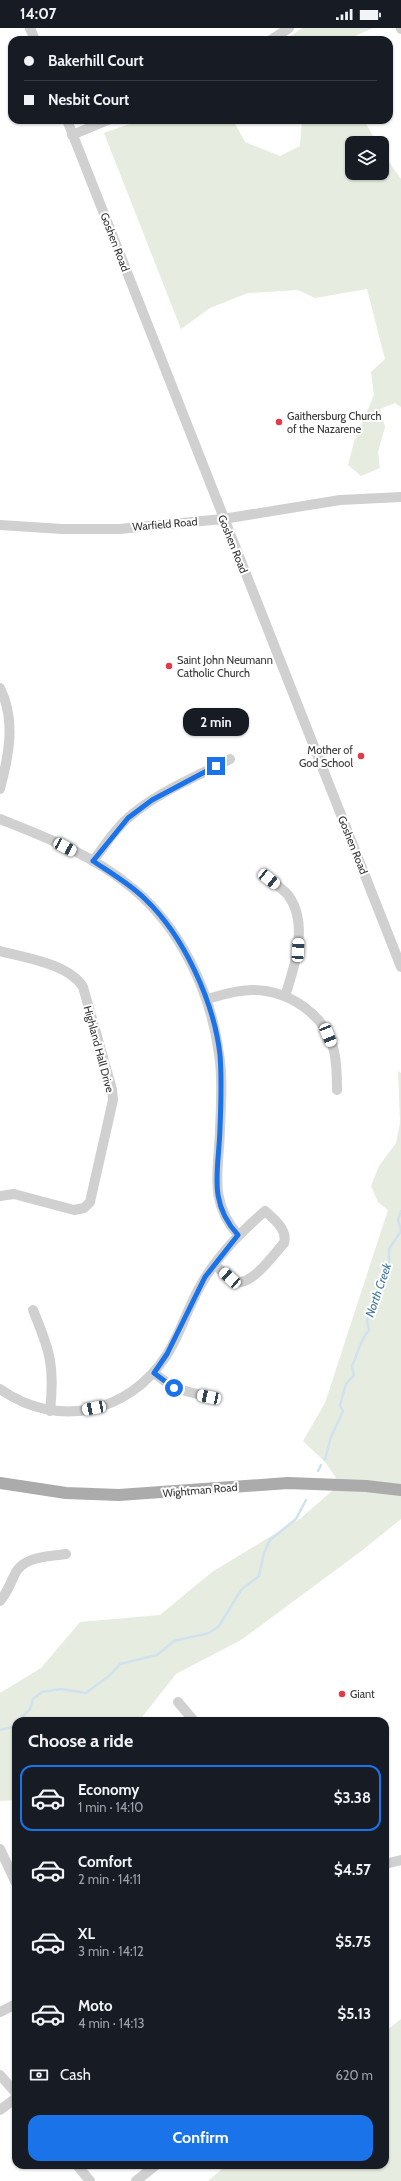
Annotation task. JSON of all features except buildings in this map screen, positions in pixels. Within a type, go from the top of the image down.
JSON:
[{"type":"main road","name":"Wightman Road","points":[[0,1482],[66,1493],[119,1495],[288,1483],[366,1486],[401,1490]]},
{"type":"street","points":[[276,36],[289,28]]},
{"type":"street","name":"Goshen Road","points":[[68,124],[401,967]]},
{"type":"street","points":[[72,135],[98,124]]},
{"type":"street","name":"Warfield Road","points":[[0,525],[62,529],[103,529],[223,519],[340,500],[401,497]]},
{"type":"street","points":[[0,688],[10,714],[11,727],[0,789]]},
{"type":"street","points":[[93,861],[119,826],[140,808],[152,800],[230,759]]},
{"type":"street","points":[[0,819],[51,839],[93,861],[130,886],[146,899],[180,945],[207,999],[220,1054],[220,1131],[216,1182],[223,1214],[238,1235]]},
{"type":"street","points":[[269,879],[287,894],[294,905],[297,916],[298,950],[294,972],[286,996]]},
{"type":"street","name":"Highland Hall Drive","points":[[0,951],[64,970],[79,981],[83,987],[112,1089],[113,1100],[90,1202],[84,1208],[74,1210],[14,1194],[0,1196]]},
{"type":"street","points":[[207,999],[234,992],[252,990],[270,992],[286,996],[312,1012],[321,1022],[334,1049],[337,1090]]},
{"type":"street","points":[[0,1389],[23,1402],[50,1411],[76,1412],[112,1402],[130,1393],[154,1373],[167,1354],[197,1291],[214,1264],[238,1235],[265,1211],[280,1225],[285,1239],[284,1243],[252,1278],[243,1282],[236,1282],[214,1264]]},
{"type":"street","points":[[33,1310],[48,1348],[51,1362],[52,1386],[50,1411]]},
{"type":"street","points":[[154,1373],[174,1388],[209,1397]]},
{"type":"street","points":[[0,1601],[7,1593],[14,1575],[28,1561],[66,1554]]},
{"type":"street","points":[[178,1702],[191,1717]]},
{"type":"street","points":[[0,1849],[12,1874]]},
{"type":"street","points":[[389,1863],[401,1860]]},
{"type":"street","points":[[0,2012],[12,2006]]},
{"type":"street","points":[[0,2075],[12,2088]]},
{"type":"street","points":[[0,2110],[12,2101]]},
{"type":"street","points":[[80,2169],[90,2181]]},
{"type":"street","points":[[136,2181],[151,2169]]},
{"type":"shaded area","points":[[302,28],[373,28],[355,36],[291,36]]},
{"type":"shaded area","points":[[130,124],[235,124],[245,142],[280,156],[300,146],[302,124],[366,124],[373,136],[345,136],[345,180],[389,180],[389,162],[401,179],[401,407],[395,403],[380,409],[385,427],[378,452],[380,468],[361,476],[348,465],[354,442],[374,395],[371,372],[385,359],[367,289],[315,298],[298,290],[248,293],[210,308],[181,329],[104,133]]},
{"type":"shaded area","points":[[398,1071],[401,1073],[401,1519],[364,1549],[241,1640],[176,1674],[142,1717],[12,1717],[12,1800],[0,1801],[0,1693],[41,1668],[80,1622],[160,1615],[212,1572],[301,1518],[340,1484],[326,1463],[303,1441],[325,1403],[388,1210],[378,1202],[371,1186],[379,1166],[396,1143],[400,1123]]},
{"type":"shaded area","points":[[401,2019],[401,2181],[208,2181],[222,2169],[389,2169],[389,2029]]},
{"type":"waterway","name":"North Creek","points":[[401,1211],[398,1220],[401,1230]]},
{"type":"waterway","name":"North Creek","points":[[325,1459],[331,1437],[343,1411],[340,1405],[346,1384],[354,1375],[352,1366],[361,1342],[369,1330],[367,1321],[376,1292],[381,1284],[382,1274],[389,1262],[389,1249],[401,1231]]},
{"type":"waterway","name":"North Creek","points":[[318,1471],[321,1465]]},
{"type":"waterway","name":"North Creek","points":[[22,1717],[30,1709],[33,1699],[42,1692],[61,1689],[86,1693],[110,1675],[120,1664],[157,1655],[174,1641],[209,1633],[219,1626],[241,1590],[259,1576],[264,1553],[270,1540],[296,1519],[306,1500]]},
{"type":"waterway","name":"North Creek","points":[[0,1730],[12,1727]]},
{"type":"place","name":"Gaithersburg Church of the Nazarene","points":[[279,422]]},
{"type":"place","name":"Saint John Neumann Catholic Church","points":[[169,666]]},
{"type":"place","name":"Mother of God School","points":[[361,756]]},
{"type":"place","name":"Giant","points":[[342,1694]]},
{"type":"route","points":[[174,1388],[154,1373],[167,1354],[205,1277],[238,1235],[223,1214],[218,1199],[216,1182],[220,1131],[220,1054],[207,999],[176,938],[146,899],[130,886],[93,861],[119,826],[140,808],[216,766]]}]
